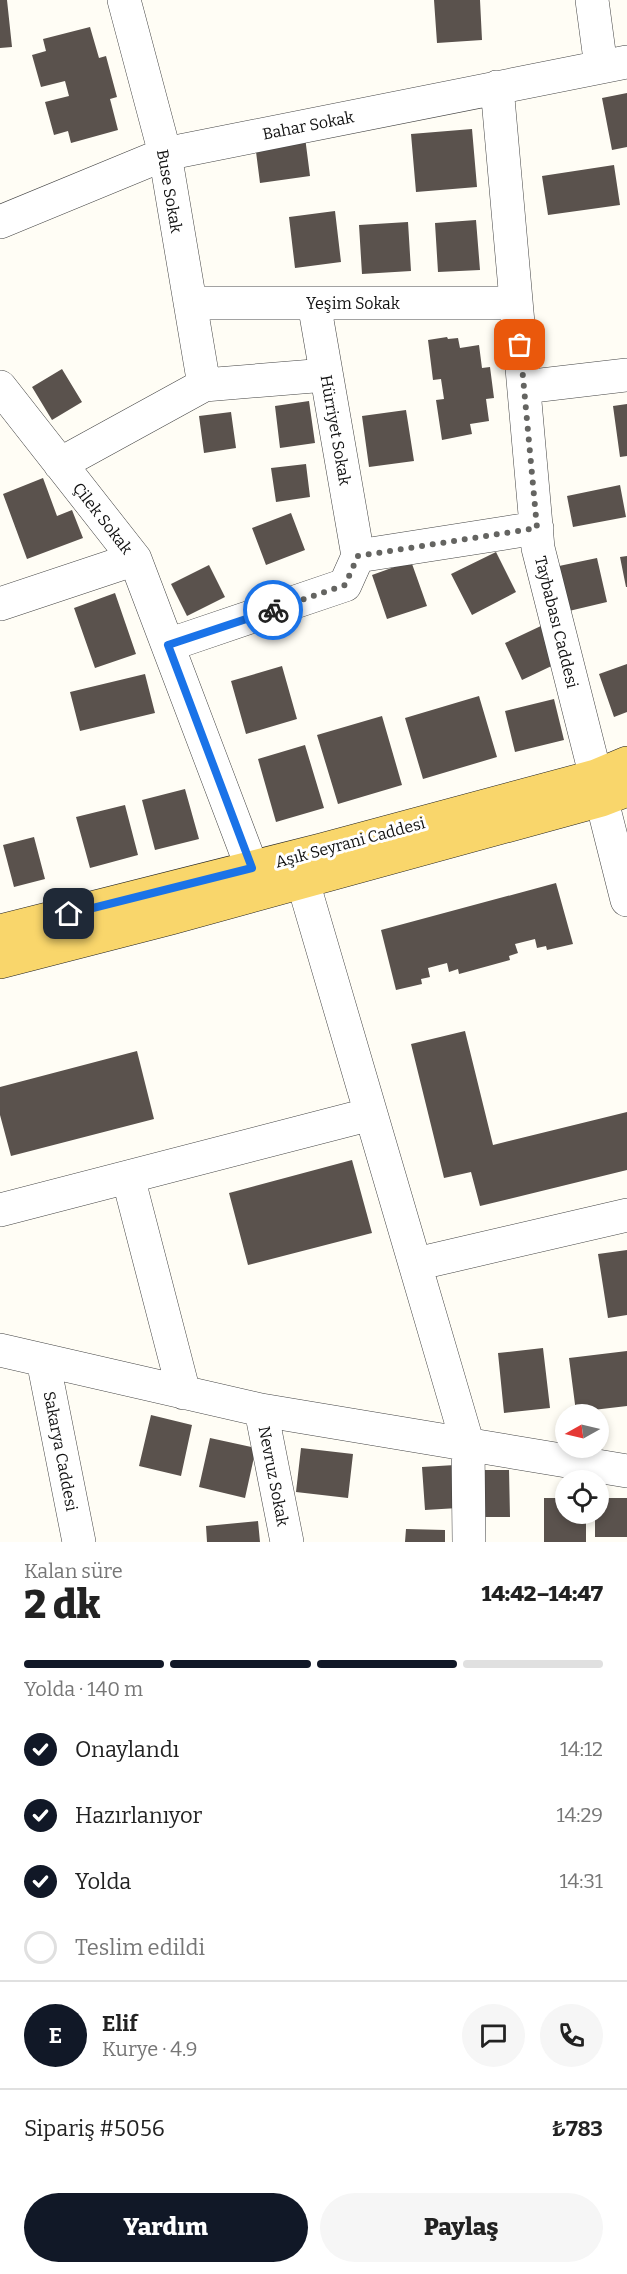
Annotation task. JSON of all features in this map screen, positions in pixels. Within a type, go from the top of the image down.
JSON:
[{"type":"main road","name":"Aşık Seyrani Caddesi","points":[[0,931],[252,868],[608,789],[627,763]]},
{"type":"main road","points":[[0,962],[303,882],[608,789]]},
{"type":"street","name":"Buse Sokak","points":[[124,0],[165,154],[204,385]]},
{"type":"street","points":[[592,0],[614,64]]},
{"type":"street","name":"Bahar Sokak","points":[[0,222],[165,154],[614,64]]},
{"type":"street","name":"Taybabası Caddesi","points":[[497,87],[538,548],[608,789],[627,900]]},
{"type":"street","name":"Yeşim Sokak","points":[[190,303],[516,303]]},
{"type":"street","name":"Hürriyet Sokak","points":[[314,303],[358,556]]},
{"type":"street","points":[[60,464],[204,385],[326,375]]},
{"type":"street","points":[[524,387],[627,375]]},
{"type":"street","name":"Çilek Sokak","points":[[0,387],[135,559],[252,868]]},
{"type":"street","points":[[168,645],[345,585],[358,556],[537,528]]},
{"type":"street","points":[[0,604],[135,559]]},
{"type":"street","points":[[303,882],[468,1445],[470,1542]]},
{"type":"street","points":[[0,1210],[371,1114]]},
{"type":"street","points":[[128,1177],[184,1393]]},
{"type":"street","points":[[416,1264],[627,1215]]},
{"type":"street","points":[[0,1350],[261,1410],[627,1471]]},
{"type":"street","name":"Sakarya Caddesi","points":[[43,1360],[79,1542]]},
{"type":"street","name":"Nevruz Sokak","points":[[261,1410],[287,1542]]},
{"type":"building","points":[[0,0],[7,0],[12,47],[0,48]]},
{"type":"building","points":[[434,0],[480,0],[482,40],[437,43]]},
{"type":"building","points":[[90,27],[99,58],[106,56],[117,97],[110,99],[118,130],[71,143],[68,131],[54,135],[45,102],[69,96],[65,81],[41,87],[32,55],[46,51],[43,39]]},
{"type":"building","points":[[627,93],[627,147],[612,150],[602,98]]},
{"type":"building","points":[[472,129],[477,187],[416,192],[411,134]]},
{"type":"building","points":[[305,137],[310,176],[260,183],[255,144]]},
{"type":"building","points":[[614,165],[620,205],[548,215],[542,176]]},
{"type":"building","points":[[335,211],[341,262],[295,268],[289,217]]},
{"type":"building","points":[[476,220],[480,270],[438,272],[435,223]]},
{"type":"building","points":[[408,222],[411,271],[362,274],[359,225]]},
{"type":"building","points":[[447,337],[448,339],[458,338],[460,348],[479,345],[482,368],[490,367],[494,398],[486,399],[489,421],[470,424],[472,434],[442,440],[436,400],[444,399],[441,379],[433,380],[428,340]]},
{"type":"building","points":[[62,369],[82,402],[52,420],[32,387]]},
{"type":"building","points":[[309,401],[315,443],[280,448],[275,406]]},
{"type":"building","points":[[627,404],[627,456],[620,457],[613,406]]},
{"type":"building","points":[[406,410],[414,461],[369,467],[362,416]]},
{"type":"building","points":[[231,412],[236,448],[204,453],[199,416]]},
{"type":"building","points":[[306,464],[310,497],[276,502],[271,468]]},
{"type":"building","points":[[43,478],[57,516],[72,510],[83,538],[27,559],[3,494]]},
{"type":"building","points":[[620,485],[626,517],[573,527],[567,496]]},
{"type":"building","points":[[291,513],[305,550],[266,565],[252,528]]},
{"type":"building","points":[[496,552],[516,592],[472,615],[451,574]]},
{"type":"building","points":[[627,556],[627,587],[626,587],[620,557]]},
{"type":"building","points":[[597,558],[607,602],[569,611],[559,566]]},
{"type":"building","points":[[411,561],[427,606],[387,619],[372,575]]},
{"type":"building","points":[[209,565],[225,597],[187,616],[171,584]]},
{"type":"building","points":[[115,593],[136,654],[95,668],[74,608]]},
{"type":"building","points":[[543,625],[560,662],[522,680],[505,643]]},
{"type":"building","points":[[627,664],[627,712],[614,717],[599,674]]},
{"type":"building","points":[[282,666],[297,719],[246,734],[231,681]]},
{"type":"building","points":[[145,674],[155,713],[80,731],[70,692]]},
{"type":"building","points":[[479,696],[497,757],[423,779],[405,718]]},
{"type":"building","points":[[554,699],[564,740],[515,752],[505,711]]},
{"type":"building","points":[[382,716],[402,785],[338,804],[317,735]]},
{"type":"building","points":[[305,745],[324,808],[276,822],[258,759]]},
{"type":"building","points":[[185,789],[199,839],[155,850],[142,800]]},
{"type":"building","points":[[125,805],[138,855],[90,868],[76,817]]},
{"type":"building","points":[[34,837],[45,879],[14,887],[3,845]]},
{"type":"building","points":[[556,883],[573,944],[547,950],[546,946],[537,948],[535,939],[515,944],[518,953],[509,956],[510,960],[459,974],[458,969],[449,972],[447,963],[428,968],[430,977],[421,979],[422,984],[396,990],[381,930]]},
{"type":"building","points":[[465,1031],[493,1145],[627,1112],[627,1170],[480,1206],[471,1172],[444,1178],[411,1044]]},
{"type":"building","points":[[137,1051],[154,1119],[11,1156],[0,1115],[0,1087]]},
{"type":"building","points":[[352,1160],[372,1233],[248,1265],[229,1193]]},
{"type":"building","points":[[627,1250],[627,1315],[608,1318],[598,1254]]},
{"type":"building","points":[[543,1348],[550,1408],[504,1413],[498,1353]]},
{"type":"building","points":[[627,1351],[627,1406],[609,1408],[609,1404],[575,1404],[569,1358]]},
{"type":"building","points":[[151,1415],[192,1425],[181,1476],[139,1466]]},
{"type":"building","points":[[210,1438],[256,1448],[245,1498],[199,1487]]},
{"type":"building","points":[[301,1448],[353,1454],[348,1498],[296,1492]]},
{"type":"building","points":[[455,1465],[458,1508],[425,1510],[422,1467]]},
{"type":"building","points":[[482,1470],[509,1470],[510,1517],[483,1517]]},
{"type":"building","points":[[544,1498],[555,1498],[555,1524],[586,1524],[586,1542],[544,1542]]},
{"type":"building","points":[[609,1498],[627,1498],[627,1537],[595,1537],[595,1524],[609,1524]]},
{"type":"building","points":[[258,1521],[260,1542],[207,1542],[206,1526]]},
{"type":"building","points":[[406,1529],[445,1530],[445,1542],[405,1542]]},
{"type":"way so far","points":[[273,610],[345,585],[358,556],[537,528],[520,345]]},
{"type":"route","points":[[69,914],[252,868],[168,645],[273,610]]}]
